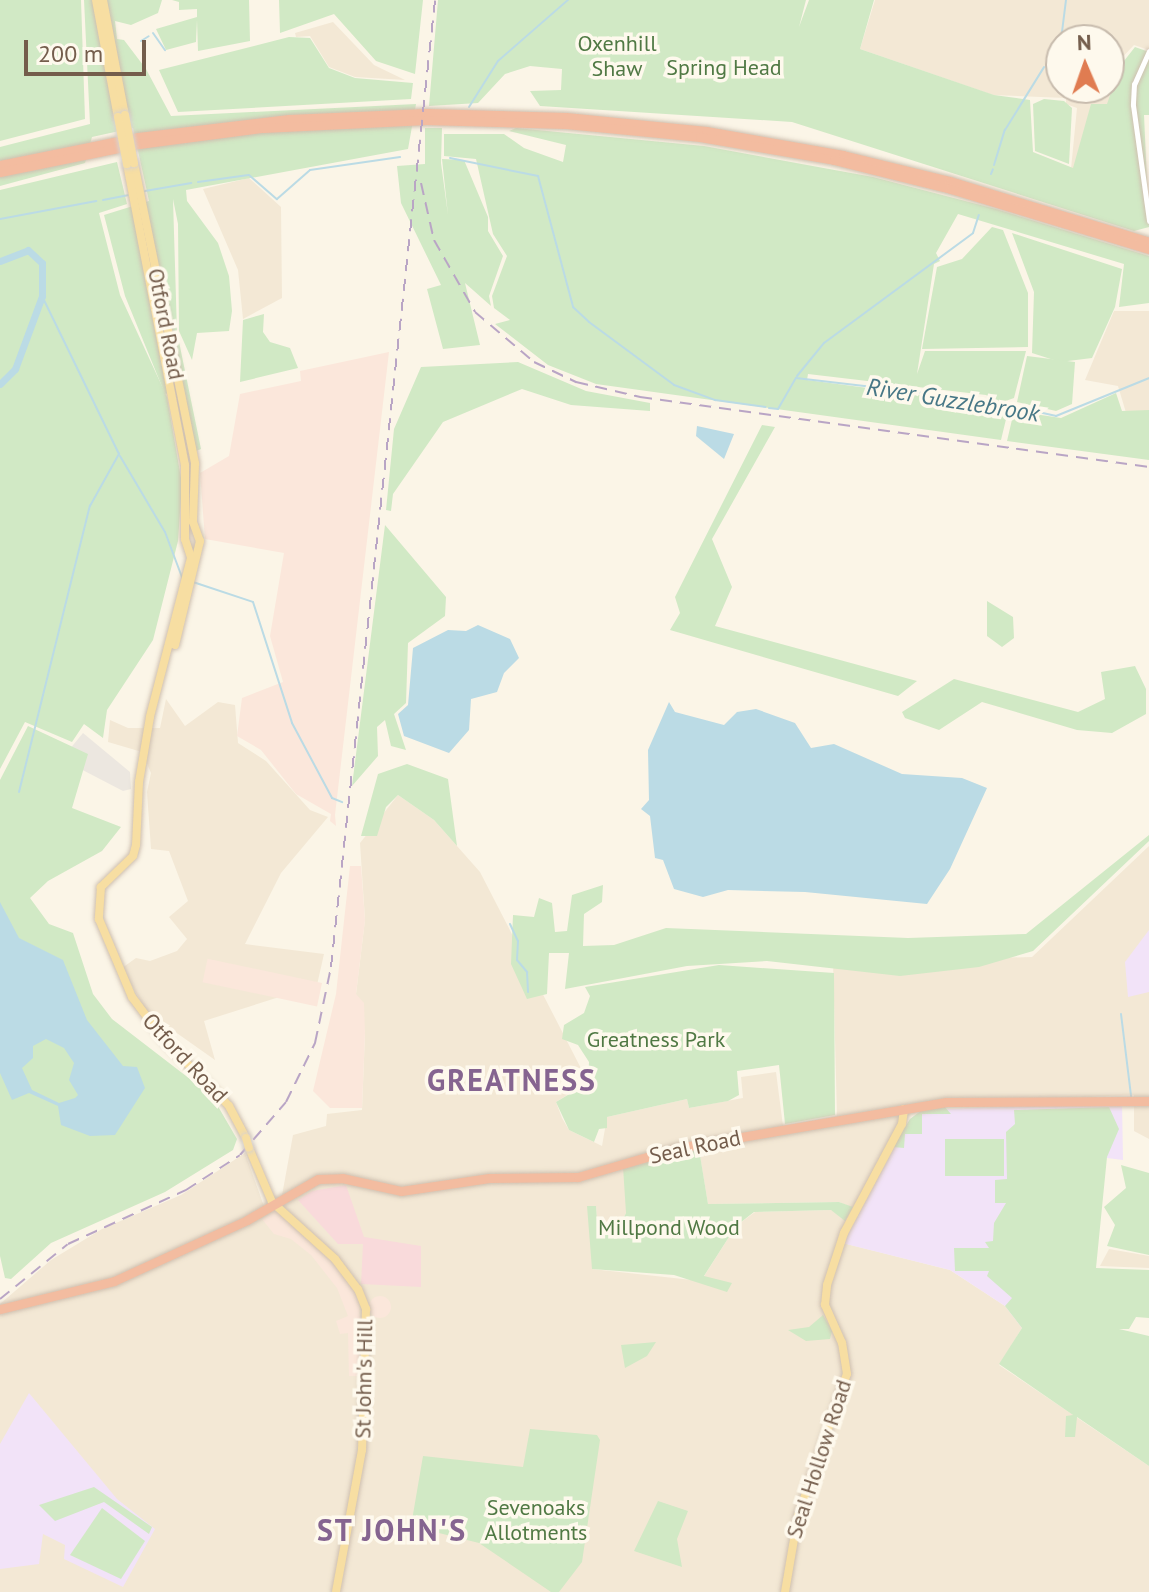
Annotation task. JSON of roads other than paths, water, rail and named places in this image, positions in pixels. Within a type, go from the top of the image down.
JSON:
[{"type":"highway","points":[[0,165],[138,137],[289,119],[440,113],[566,117],[706,131],[856,158],[1149,242]]},
{"type":"highway","points":[[0,172],[152,142],[291,126],[426,120],[566,124],[700,137],[847,163],[1149,249]]},
{"type":"highway","name":"Seal Road","points":[[0,1309],[114,1281],[247,1220],[301,1184],[326,1177],[406,1191],[489,1178],[587,1176],[677,1148],[904,1109],[1011,1099],[1149,1101]]},
{"type":"main road","points":[[96,0],[121,116]]},
{"type":"main road","points":[[103,0],[121,116]]},
{"type":"main road","name":"Otford Road","points":[[121,116],[195,464],[191,558],[139,782],[136,845],[133,856],[101,887],[99,919],[132,997],[165,1041],[229,1106],[246,1138],[272,1202]]},
{"type":"main road","name":"Otford Road","points":[[158,691],[186,606],[199,543],[190,537]]},
{"type":"main road","name":"Seal Hollow Road","points":[[785,1592],[798,1516],[847,1374],[842,1343],[825,1305],[827,1285],[844,1233],[902,1124],[904,1109]]},
{"type":"main road","name":"St John's Hill","points":[[272,1202],[335,1259],[358,1289],[366,1309],[362,1450],[336,1592]]},
{"type":"street","points":[[1149,51],[1134,84],[1133,105],[1149,221]]},
{"type":"water","points":[[697,426],[734,434],[724,459],[696,436]]},
{"type":"water","points":[[478,625],[510,639],[519,658],[504,673],[497,692],[471,699],[469,730],[449,753],[404,736],[398,714],[408,705],[413,648],[448,630],[466,631]]},
{"type":"water","points":[[669,702],[675,712],[724,725],[737,712],[756,709],[795,723],[811,748],[834,744],[902,774],[962,778],[987,788],[950,869],[927,904],[805,892],[728,890],[703,897],[674,889],[663,860],[655,858],[650,816],[641,809],[649,800],[648,750]]},
{"type":"water","points":[[0,902],[19,938],[63,960],[87,1020],[123,1066],[137,1067],[145,1088],[115,1135],[90,1136],[61,1125],[58,1106],[29,1093],[12,1100],[0,1073]],"holes":[[[46,1039],[64,1048],[74,1063],[69,1080],[78,1095],[59,1103],[32,1090],[22,1068],[33,1058],[33,1046]]]},
{"type":"waterway","points":[[469,107],[498,61],[568,0]]},
{"type":"waterway","points":[[1063,24],[1066,0]]},
{"type":"waterway","points":[[153,33],[165,50]]},
{"type":"waterway","points":[[141,41],[149,36]]},
{"type":"waterway","points":[[994,165],[1005,130],[1044,67]]},
{"type":"waterway","name":"River Guzzlebrook","points":[[198,182],[249,175],[277,199],[310,170],[400,157]]},
{"type":"waterway","name":"River Guzzlebrook","points":[[450,158],[538,176],[573,307],[589,322],[674,385],[715,400],[766,407]]},
{"type":"waterway","points":[[991,174],[993,169]]},
{"type":"waterway","name":"River Guzzlebrook","points":[[145,191],[191,183]]},
{"type":"waterway","name":"River Guzzlebrook","points":[[103,200],[128,195]]},
{"type":"waterway","name":"River Guzzlebrook","points":[[0,219],[96,201]]},
{"type":"waterway","points":[[797,376],[824,343],[973,233],[979,215]]},
{"type":"waterway","points":[[0,261],[28,250],[42,263],[42,296],[15,369],[0,384]]},
{"type":"waterway","points":[[19,792],[90,506],[119,454],[42,296]]},
{"type":"waterway","name":"River Guzzlebrook","points":[[769,408],[778,409],[796,378],[984,400],[1056,416],[1149,378]]},
{"type":"waterway","points":[[120,456],[165,532],[183,580]]},
{"type":"waterway","points":[[193,582],[253,602],[292,723],[332,798],[342,802]]},
{"type":"waterway","points":[[510,924],[518,941],[517,960],[527,972],[528,992]]},
{"type":"waterway","points":[[1121,1014],[1131,1096]]},
{"type":"railway","points":[[0,1299],[68,1244],[186,1190],[240,1155],[286,1102],[315,1043],[331,967],[435,0]]},
{"type":"railway","points":[[421,183],[434,240],[475,312],[534,362],[576,382],[640,397],[1149,467]]},
{"type":"district","name":"GREATNESS","points":[[512,1080]]},
{"type":"district","name":"ST JOHN'S","points":[[392,1530]]},
{"type":"park label","name":"Oxenhill Shaw","points":[[617,56]]},
{"type":"park label","name":"Spring Head","points":[[724,68]]},
{"type":"park label","name":"Greatness Park","points":[[656,1040]]},
{"type":"park label","name":"Millpond Wood","points":[[669,1228]]},
{"type":"park label","name":"Sevenoaks Allotments","points":[[536,1520]]}]
